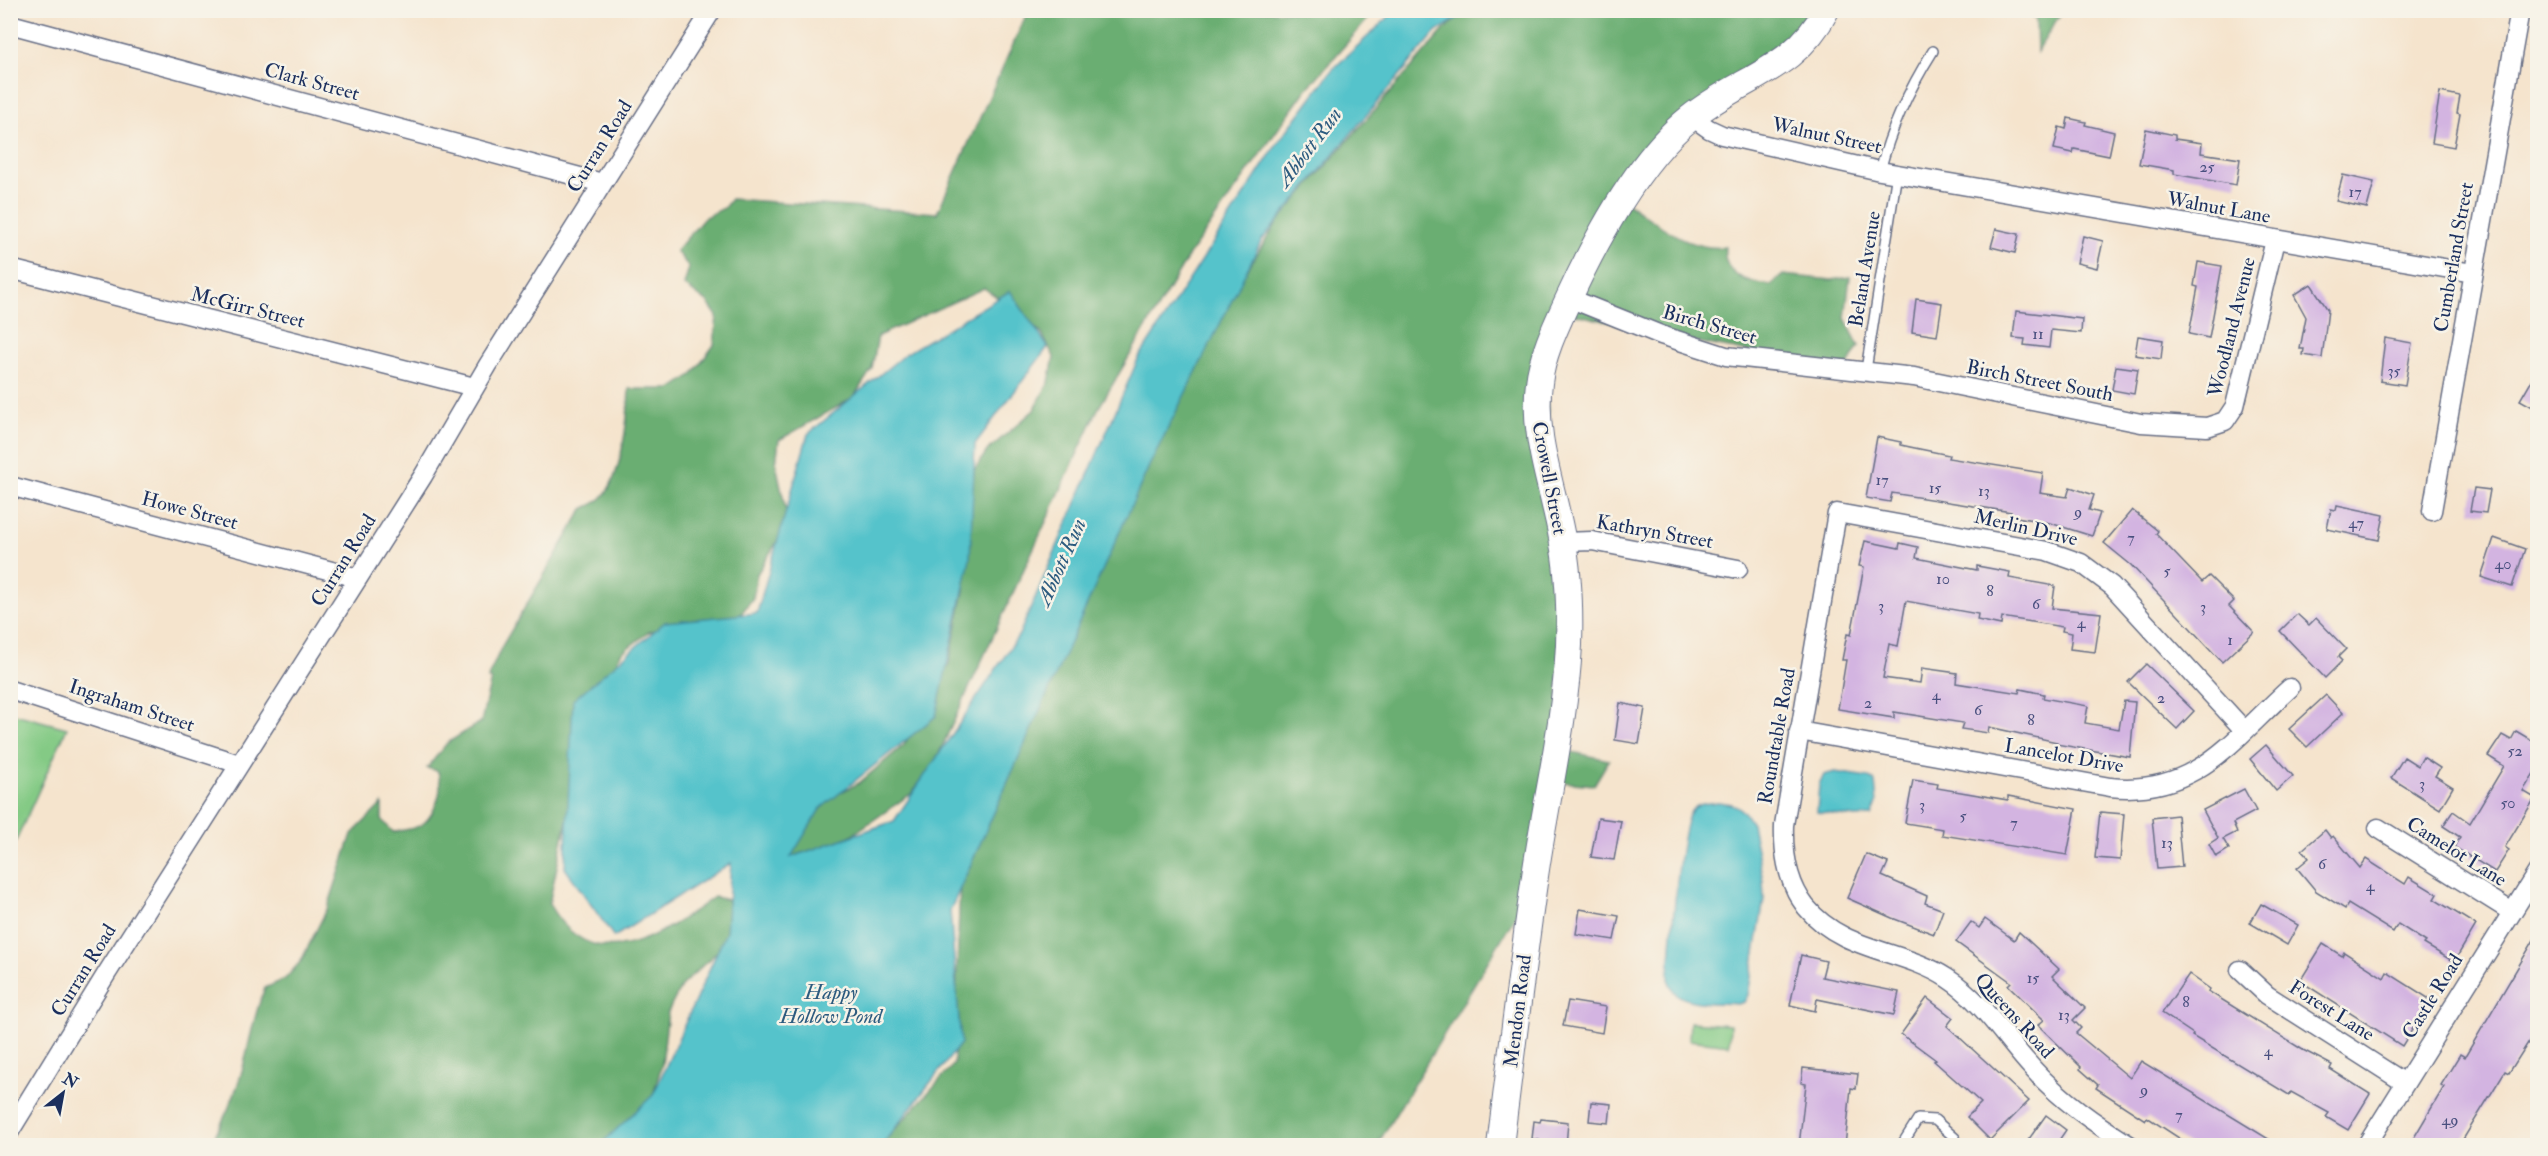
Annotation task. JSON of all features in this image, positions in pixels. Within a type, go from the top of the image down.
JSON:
[{"type":"street","name":"Curran Road","points":[[10,1131],[18,1103],[423,476],[474,387],[712,10]]},
{"type":"street","name":"Crowell Street","points":[[1535,876],[1567,671],[1568,604],[1563,542],[1539,431],[1537,405],[1539,380],[1545,357],[1569,298],[1607,226],[1641,172],[1672,133],[1730,90],[1790,57],[1806,43],[1826,10]]},
{"type":"street","name":"Cumberland Street","points":[[2432,510],[2520,10]]},
{"type":"street","name":"Clark Street","points":[[10,24],[602,183]]},
{"type":"street","name":"Walnut Street","points":[[1692,117],[1722,135],[1958,185]]},
{"type":"street","name":"Walnut Lane","points":[[1958,185],[2473,273]]},
{"type":"street","name":"Woodland Avenue","points":[[2225,421],[2235,406],[2275,240]]},
{"type":"street","name":"McGirr Street","points":[[10,269],[474,387]]},
{"type":"street","name":"Birch Street","points":[[1569,298],[1661,335],[1726,356],[1845,369]]},
{"type":"street","name":"Birch Street South","points":[[1845,369],[1914,377],[2141,423],[2207,427],[2225,421]]},
{"type":"street","name":"Howe Street","points":[[10,486],[358,578]]},
{"type":"street","name":"Merlin Drive","points":[[1837,513],[2047,551],[2081,563],[2112,586],[2244,730]]},
{"type":"street","name":"Roundtable Road","points":[[1837,513],[1784,825],[1786,861],[1798,895],[1818,919],[1851,941]]},
{"type":"street","name":"Kathryn Street","points":[[1563,542],[1592,541],[1738,569]]},
{"type":"street","name":"Lancelot Drive","points":[[1799,731],[2110,787],[2143,789],[2175,782],[2190,775],[2216,756],[2290,688]]},
{"type":"street","name":"Ingraham Street","points":[[10,690],[239,764]]},
{"type":"street","name":"Camelot Lane","points":[[2378,828],[2512,912]]},
{"type":"street","name":"Castle Road","points":[[2366,1146],[2538,871]]},
{"type":"street","name":"Mendon Road","points":[[1500,1146],[1535,876]]},
{"type":"street","name":"Queens Road","points":[[1851,941],[1931,969],[1961,987],[1975,999],[2020,1054],[2054,1090],[2131,1146]]},
{"type":"street","name":"Forest Lane","points":[[2240,970],[2267,995],[2405,1083]]},
{"type":"lane","name":"Beland Avenue","points":[[1866,370],[1895,122],[1911,87],[1933,51]]},
{"type":"lane","points":[[1901,1146],[1918,1119],[1935,1120],[1955,1138],[1959,1146]]},
{"type":"green space","points":[[1028,11],[1375,11],[1305,91],[1189,255],[1098,409],[934,764],[912,793],[852,835],[786,868],[762,872],[831,797],[859,783],[904,745],[949,664],[964,591],[974,470],[987,451],[1034,410],[1049,382],[1054,357],[1042,334],[1019,313],[984,288],[878,336],[872,369],[853,398],[779,440],[776,464],[786,510],[783,532],[757,574],[753,598],[741,614],[716,626],[669,626],[649,632],[621,653],[600,698],[567,820],[549,904],[567,928],[586,942],[607,947],[628,944],[650,937],[714,897],[729,900],[738,912],[718,951],[682,985],[668,1012],[662,1064],[652,1099],[623,1145],[209,1146],[236,1091],[256,1013],[265,988],[285,979],[301,961],[328,907],[352,834],[382,804],[382,820],[393,832],[423,824],[435,807],[440,789],[438,771],[427,768],[447,743],[481,722],[491,679],[488,679],[489,675],[502,646],[583,509],[599,500],[607,491],[618,465],[622,448],[629,389],[671,389],[692,375],[714,345],[717,316],[708,303],[684,285],[689,267],[676,251],[705,217],[724,208],[731,199],[937,213]]},
{"type":"green space","points":[[1465,11],[1826,11],[1695,111],[1624,201],[1685,240],[1698,245],[1725,247],[1725,257],[1732,271],[1753,282],[1771,285],[1783,275],[1832,280],[1850,277],[1845,318],[1859,346],[1845,370],[1697,342],[1570,313],[1543,360],[1560,540],[1558,749],[1609,760],[1594,785],[1551,781],[1533,887],[1377,1145],[880,1146],[954,1064],[960,880],[1202,341],[1278,221],[1444,30]]},
{"type":"green space","points":[[2024,11],[2062,11],[2037,52],[2036,20]]},
{"type":"green space","points":[[10,713],[67,728],[11,852]]},
{"type":"green space","points":[[1690,1022],[1730,1025],[1729,1045],[1689,1040]]},
{"type":"water","name":"Happy Hollow Pond","points":[[1396,10],[1469,11],[1436,32],[1262,240],[1150,464],[950,911],[961,1043],[882,1145],[600,1145],[653,1095],[726,932],[731,863],[614,937],[565,868],[573,700],[665,622],[757,613],[808,434],[905,354],[1010,291],[1048,347],[975,444],[970,559],[936,716],[820,809],[791,857],[894,821],[1019,635],[1138,359],[1277,144],[1332,70]]},
{"type":"water","points":[[1835,772],[1868,777],[1875,782],[1877,803],[1872,816],[1855,817],[1817,812],[1819,784],[1824,775]]},
{"type":"water","points":[[1718,802],[1732,804],[1744,812],[1752,824],[1763,881],[1764,899],[1748,995],[1744,1002],[1737,1004],[1691,1001],[1676,993],[1670,986],[1669,980],[1676,887],[1687,820],[1697,806]]},
{"type":"building","points":[[2440,92],[2460,96],[2457,113],[2460,114],[2454,147],[2432,143]]},
{"type":"building","points":[[2068,118],[2114,132],[2109,156],[2074,149],[2073,153],[2054,149],[2059,127],[2066,129]]},
{"type":"building","points":[[2146,129],[2175,135],[2175,139],[2202,143],[2201,153],[2240,159],[2236,185],[2174,174],[2174,170],[2139,164]]},
{"type":"building","points":[[2343,175],[2374,182],[2367,208],[2336,201]]},
{"type":"building","points":[[1996,229],[2019,234],[2015,253],[1991,247]]},
{"type":"building","points":[[2083,236],[2103,241],[2097,268],[2077,263]]},
{"type":"building","points":[[2198,262],[2222,266],[2209,338],[2189,334],[2198,287],[2194,286]]},
{"type":"building","points":[[2311,284],[2328,310],[2322,358],[2303,355],[2304,349],[2300,349],[2306,317],[2294,295]]},
{"type":"building","points":[[1916,299],[1942,303],[1937,336],[1912,332]]},
{"type":"building","points":[[2016,311],[2082,319],[2081,333],[2051,330],[2049,348],[2024,345],[2025,339],[2013,338]]},
{"type":"building","points":[[2138,336],[2163,340],[2161,359],[2135,355]]},
{"type":"building","points":[[2385,338],[2412,343],[2405,385],[2380,381]]},
{"type":"building","points":[[2116,366],[2138,369],[2134,394],[2112,390]]},
{"type":"building","points":[[2538,369],[2538,410],[2520,400]]},
{"type":"building","points":[[1877,437],[1901,442],[1901,445],[1949,455],[1948,458],[2043,473],[2040,493],[2067,497],[2070,487],[2094,495],[2089,510],[2100,513],[2092,536],[2050,523],[2011,516],[2011,512],[1892,493],[1890,502],[1866,498]]},
{"type":"building","points":[[2474,488],[2490,490],[2486,513],[2470,511]]},
{"type":"building","points":[[2337,505],[2384,515],[2379,540],[2327,529],[2331,509],[2336,510]]},
{"type":"building","points":[[2132,510],[2158,531],[2156,534],[2202,582],[2209,576],[2234,601],[2229,606],[2254,632],[2222,662],[2131,565],[2104,543]]},
{"type":"building","points":[[2494,538],[2525,549],[2512,587],[2481,577]]},
{"type":"building","points":[[1865,541],[1899,548],[1900,543],[1918,547],[1916,558],[1977,570],[1977,566],[2010,572],[2009,578],[2055,586],[2052,608],[2101,613],[2095,652],[2070,649],[2072,633],[2062,631],[2063,627],[2002,617],[2001,625],[1977,620],[1978,614],[1906,601],[1898,646],[1889,644],[1883,678],[1920,683],[1922,668],[1957,673],[1956,683],[2019,693],[2020,689],[2044,694],[2043,698],[2088,706],[2085,723],[2119,729],[2124,701],[2135,702],[2130,757],[2056,744],[2057,742],[1989,727],[1988,733],[1961,729],[1963,723],[1894,712],[1894,718],[1838,709],[1846,660],[1842,660],[1847,634],[1851,635],[1864,567],[1859,566]]},
{"type":"building","points":[[2297,614],[2309,625],[2316,618],[2346,649],[2338,657],[2342,661],[2325,678],[2280,631]]},
{"type":"building","points":[[2146,664],[2194,711],[2177,729],[2128,682]]},
{"type":"building","points":[[2326,695],[2343,713],[2307,747],[2289,729]]},
{"type":"building","points":[[1620,703],[1645,708],[1639,744],[1615,740]]},
{"type":"building","points":[[2516,731],[2538,744],[2538,767],[2523,791],[2535,798],[2505,847],[2509,850],[2495,872],[2454,847],[2460,837],[2443,826],[2453,811],[2470,823],[2504,766],[2488,756],[2502,735],[2511,740]]},
{"type":"building","points":[[2266,745],[2293,776],[2276,791],[2250,759]]},
{"type":"building","points":[[2404,757],[2418,766],[2423,757],[2440,768],[2435,776],[2453,787],[2440,809],[2391,778]]},
{"type":"building","points":[[1913,780],[1938,784],[1937,788],[2008,800],[2008,796],[2076,809],[2067,855],[1942,835],[1943,829],[1905,823]]},
{"type":"building","points":[[2244,789],[2256,811],[2233,823],[2237,832],[2223,839],[2229,849],[2216,857],[2209,844],[2218,838],[2203,810]]},
{"type":"building","points":[[2100,812],[2124,814],[2120,860],[2095,858]]},
{"type":"building","points":[[2177,815],[2182,867],[2157,869],[2152,818]]},
{"type":"building","points":[[1598,818],[1621,821],[1614,860],[1591,857]]},
{"type":"building","points":[[2325,830],[2331,838],[2333,836],[2360,868],[2366,859],[2405,884],[2409,877],[2437,894],[2434,899],[2476,925],[2454,962],[2424,944],[2426,942],[2398,924],[2393,932],[2348,904],[2345,909],[2316,891],[2297,868],[2309,858],[2302,850]]},
{"type":"building","points":[[1866,854],[1888,863],[1882,876],[1927,896],[1925,903],[1943,910],[1934,934],[1847,898]]},
{"type":"building","points":[[2261,904],[2298,925],[2287,945],[2250,923]]},
{"type":"building","points":[[1580,909],[1619,916],[1614,940],[1576,934]]},
{"type":"building","points":[[1985,919],[2014,940],[2019,932],[2059,969],[2052,976],[2085,1008],[2073,1020],[2081,1028],[2076,1033],[2130,1078],[2141,1061],[2280,1146],[2191,1146],[2147,1117],[2145,1120],[2096,1088],[2098,1085],[2038,1025],[2044,1020],[2008,985],[2011,982],[1956,942],[1971,922],[1979,928]]},
{"type":"building","points":[[2538,933],[2538,1027],[2509,1073],[2505,1071],[2459,1146],[2409,1146],[2444,1087],[2441,1085],[2460,1054],[2465,1057]]},
{"type":"building","points":[[2323,944],[2342,956],[2344,952],[2384,978],[2387,972],[2428,998],[2422,1008],[2425,1009],[2402,1046],[2300,981]]},
{"type":"building","points":[[1801,955],[1826,961],[1822,977],[1899,992],[1894,1015],[1817,999],[1815,1011],[1790,1005]]},
{"type":"building","points":[[2189,974],[2210,989],[2208,991],[2303,1050],[2332,1065],[2330,1069],[2370,1094],[2348,1130],[2326,1117],[2329,1113],[2291,1092],[2289,1095],[2192,1036],[2193,1034],[2162,1013]]},
{"type":"building","points":[[1927,998],[1953,1018],[1947,1026],[2029,1101],[1990,1140],[1967,1117],[1981,1103],[1934,1061],[1936,1060],[1901,1034]]},
{"type":"building","points":[[1568,1001],[1606,1007],[1602,1033],[1563,1026]]},
{"type":"building","points":[[1803,1068],[1858,1074],[1856,1089],[1851,1088],[1845,1146],[1799,1146],[1806,1084],[1801,1083]]},
{"type":"building","points":[[1591,1102],[1611,1104],[1609,1123],[1589,1121]]},
{"type":"building","points":[[2046,1115],[2066,1130],[2055,1146],[2024,1146]]},
{"type":"building","points":[[1541,1119],[1568,1122],[1566,1146],[1538,1143],[1539,1140],[1532,1139],[1534,1121],[1540,1122]]},
{"type":"water label","name":"Abbott Run","points":[[1309,147]]},
{"type":"water label","name":"Abbott Run","points":[[1061,562]]}]
